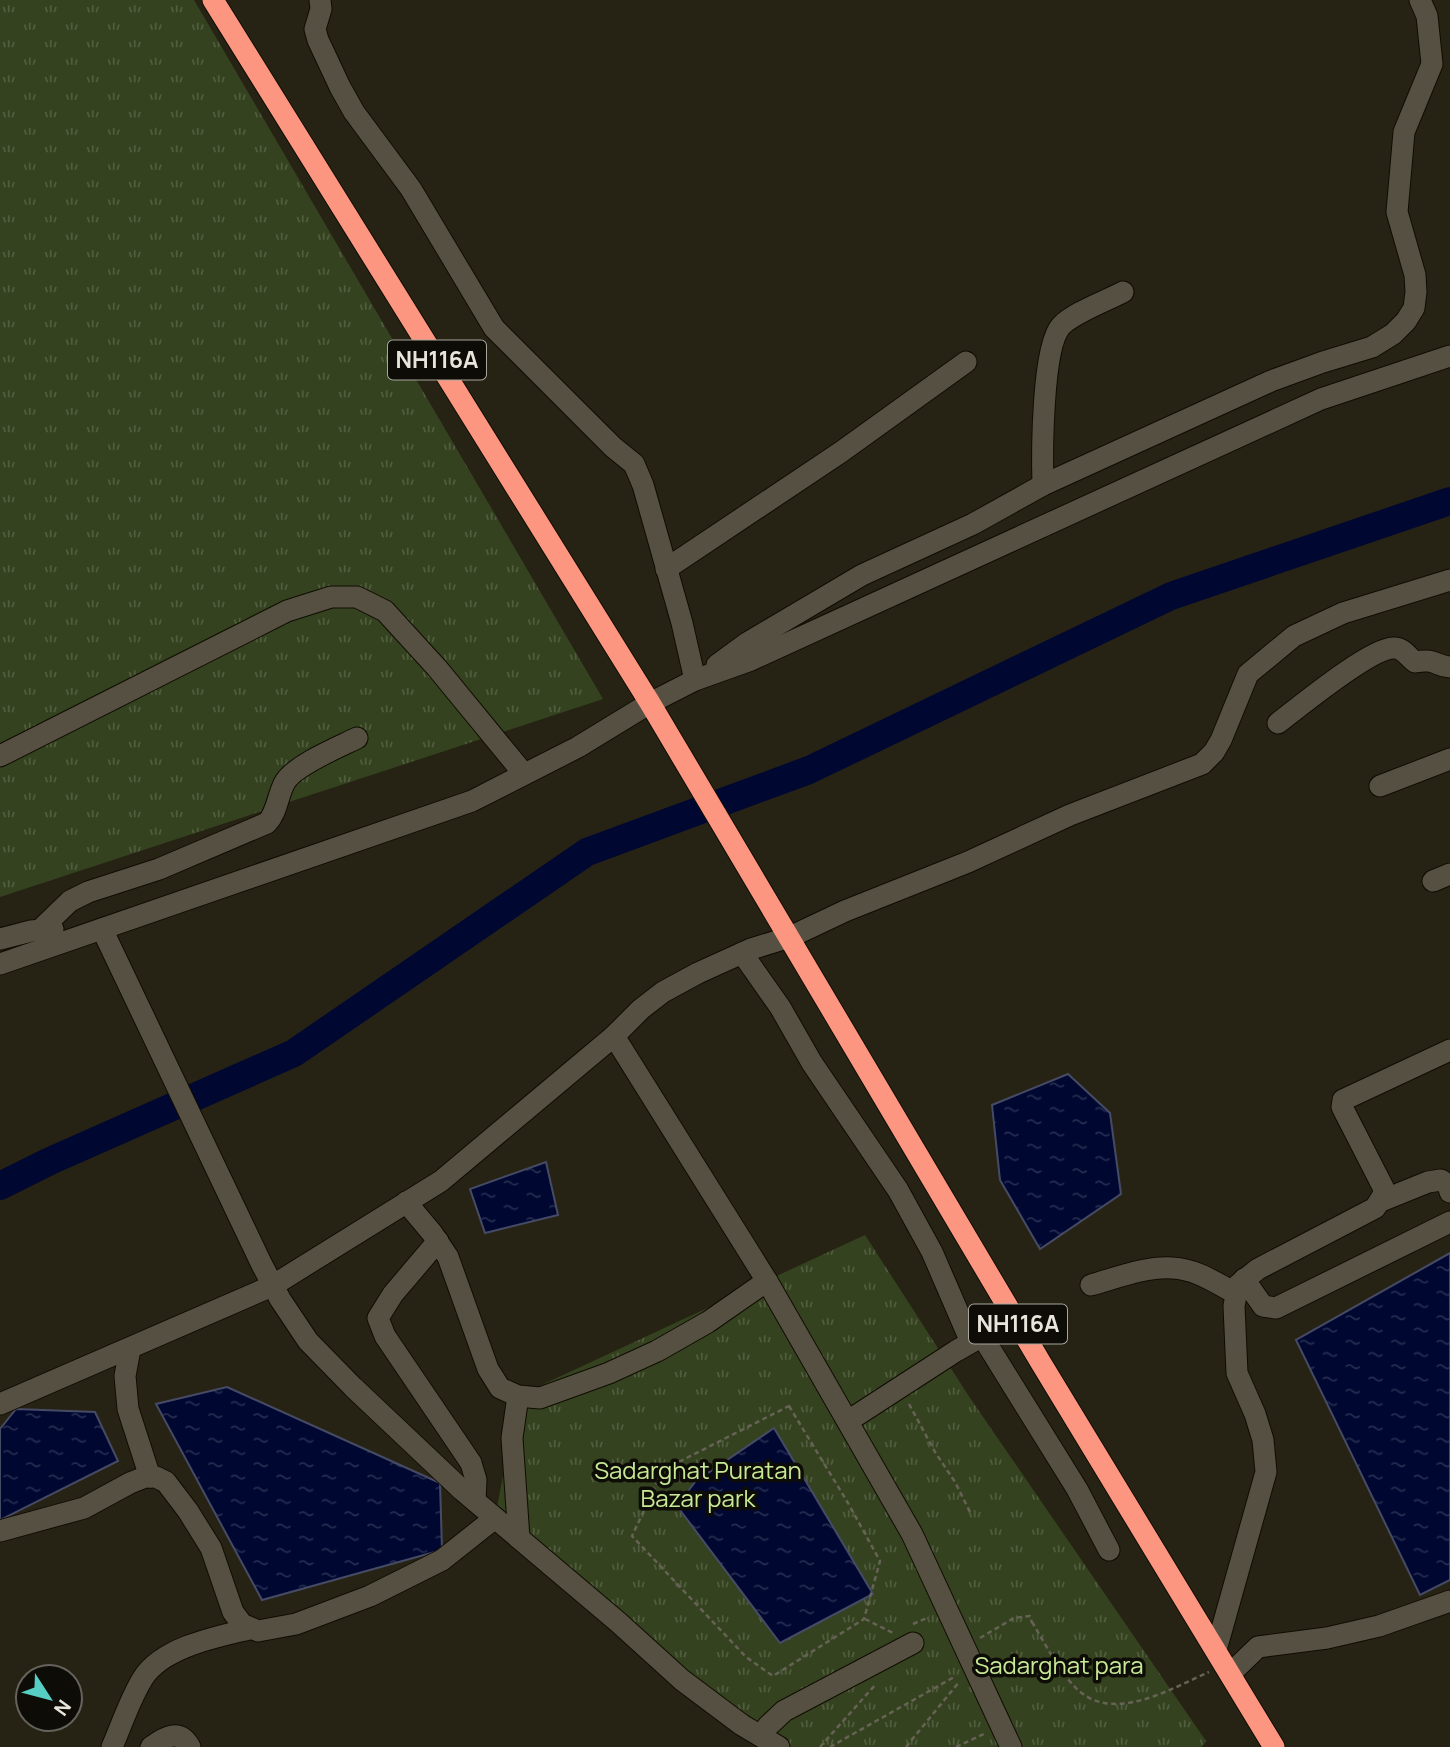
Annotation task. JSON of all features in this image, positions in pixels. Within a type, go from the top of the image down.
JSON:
[{"type":"highway","name":"NH116A","points":[[212,0],[654,712],[1014,1318],[1274,1747]]},
{"type":"street","points":[[320,0],[321,9],[315,29],[318,40],[354,112],[411,189],[499,334],[613,447],[634,464],[643,485],[700,678]]},
{"type":"street","points":[[0,964],[472,801],[654,712],[747,643],[862,575],[973,524],[1048,482],[1271,382],[1322,362],[1372,347],[1393,334],[1414,308],[1416,292],[1415,275],[1396,212],[1404,132],[1432,64],[1427,16],[1420,0]]},
{"type":"street","points":[[988,551],[1006,519],[1042,493],[1048,482],[1044,407],[1056,331],[1064,323],[1123,292]]},
{"type":"street","points":[[700,678],[751,660],[1321,399],[1450,356]]},
{"type":"street","points":[[666,569],[842,452],[966,362]]},
{"type":"street","points":[[0,1404],[272,1286],[440,1181],[614,1036],[641,1009],[678,982],[742,953],[790,937],[845,911],[968,862],[1070,816],[1202,764],[1221,740],[1248,674],[1294,636],[1343,613],[1450,580]]},
{"type":"street","points":[[0,756],[287,611],[331,597],[357,597],[385,611],[437,668],[524,774]]},
{"type":"street","points":[[1278,723],[1363,660],[1394,647],[1402,650],[1415,662],[1433,660],[1450,667]]},
{"type":"street","points":[[40,930],[69,901],[79,896],[159,869],[267,823],[274,816],[286,781],[296,771],[357,738]]},
{"type":"street","points":[[1380,786],[1450,759]]},
{"type":"street","points":[[0,939],[57,928],[97,930]]},
{"type":"street","points":[[97,930],[272,1286],[308,1341],[475,1501],[682,1680],[742,1725],[770,1742]]},
{"type":"street","points":[[742,953],[898,1190],[976,1339],[1077,1489],[1109,1550]]},
{"type":"street","points":[[614,1036],[767,1281],[912,1534],[1011,1747]]},
{"type":"street","points":[[1224,1663],[1266,1472],[1263,1440],[1237,1373],[1239,1286],[1258,1269],[1375,1208],[1384,1194],[1383,1188],[1342,1107],[1343,1100],[1450,1050]]},
{"type":"street","points":[[1381,1201],[1428,1182],[1441,1180],[1448,1185],[1450,1192]]},
{"type":"street","points":[[406,1202],[448,1257],[488,1368],[500,1388],[518,1396],[540,1398],[609,1373],[657,1351],[708,1322],[767,1281]]},
{"type":"street","points":[[1091,1285],[1132,1274],[1173,1268],[1239,1286],[1262,1306],[1276,1308],[1450,1222]]},
{"type":"street","points":[[438,1241],[393,1294],[378,1318],[385,1336],[471,1463],[476,1480],[475,1501]]},
{"type":"street","points":[[848,1421],[976,1339],[1014,1318]]},
{"type":"street","points":[[130,1349],[125,1376],[128,1409],[150,1477]]},
{"type":"street","points":[[518,1396],[512,1438],[519,1538]]},
{"type":"street","points":[[0,1531],[84,1508],[130,1483],[156,1477],[166,1482],[211,1548],[233,1612],[248,1629]]},
{"type":"street","points":[[112,1747],[136,1691],[149,1670],[192,1644],[248,1629],[274,1630],[370,1596],[442,1560],[495,1518]]},
{"type":"street","points":[[1224,1663],[1247,1655],[1258,1647],[1327,1638],[1379,1626],[1450,1601]]},
{"type":"street","points":[[770,1742],[768,1726],[784,1711],[912,1643]]},
{"type":"street","points":[[151,1747],[168,1735],[186,1741],[190,1747]]},
{"type":"path","points":[[904,1384],[905,1399],[971,1514]]},
{"type":"path","points":[[789,1406],[880,1561],[864,1619],[773,1676],[746,1657],[632,1536],[663,1470],[789,1406]]},
{"type":"path","points":[[912,1643],[910,1626],[947,1608]]},
{"type":"path","points":[[975,1639],[1014,1618],[1030,1616],[1073,1685],[1086,1697],[1107,1702],[1130,1703],[1148,1699],[1224,1663]]},
{"type":"path","points":[[830,1747],[961,1676],[906,1747]]},
{"type":"green space","points":[[0,0],[194,0],[603,699],[0,897]]},
{"type":"green space","name":"Sadarghat Puratan Bazar park","points":[[865,1235],[970,1398],[1206,1741],[1202,1747],[784,1747],[761,1736],[495,1518],[518,1396]]},
{"type":"water","points":[[1068,1074],[1110,1113],[1121,1194],[1040,1249],[1000,1180],[992,1105]]},
{"type":"water","points":[[546,1162],[558,1215],[485,1233],[470,1189]]},
{"type":"water","points":[[1450,1253],[1450,1580],[1420,1595],[1296,1340]]},
{"type":"water","points":[[227,1387],[440,1483],[442,1550],[262,1600],[156,1404]]},
{"type":"water","points":[[16,1409],[95,1412],[118,1461],[0,1520],[0,1429]]},
{"type":"water","points":[[774,1428],[873,1594],[780,1643],[677,1506],[695,1482]]},
{"type":"waterway","points":[[0,1186],[50,1161],[294,1053],[587,852],[809,770],[1171,596],[1450,501]]},
{"type":"park label","name":"Sadarghat para","points":[[1059,1666]]}]
